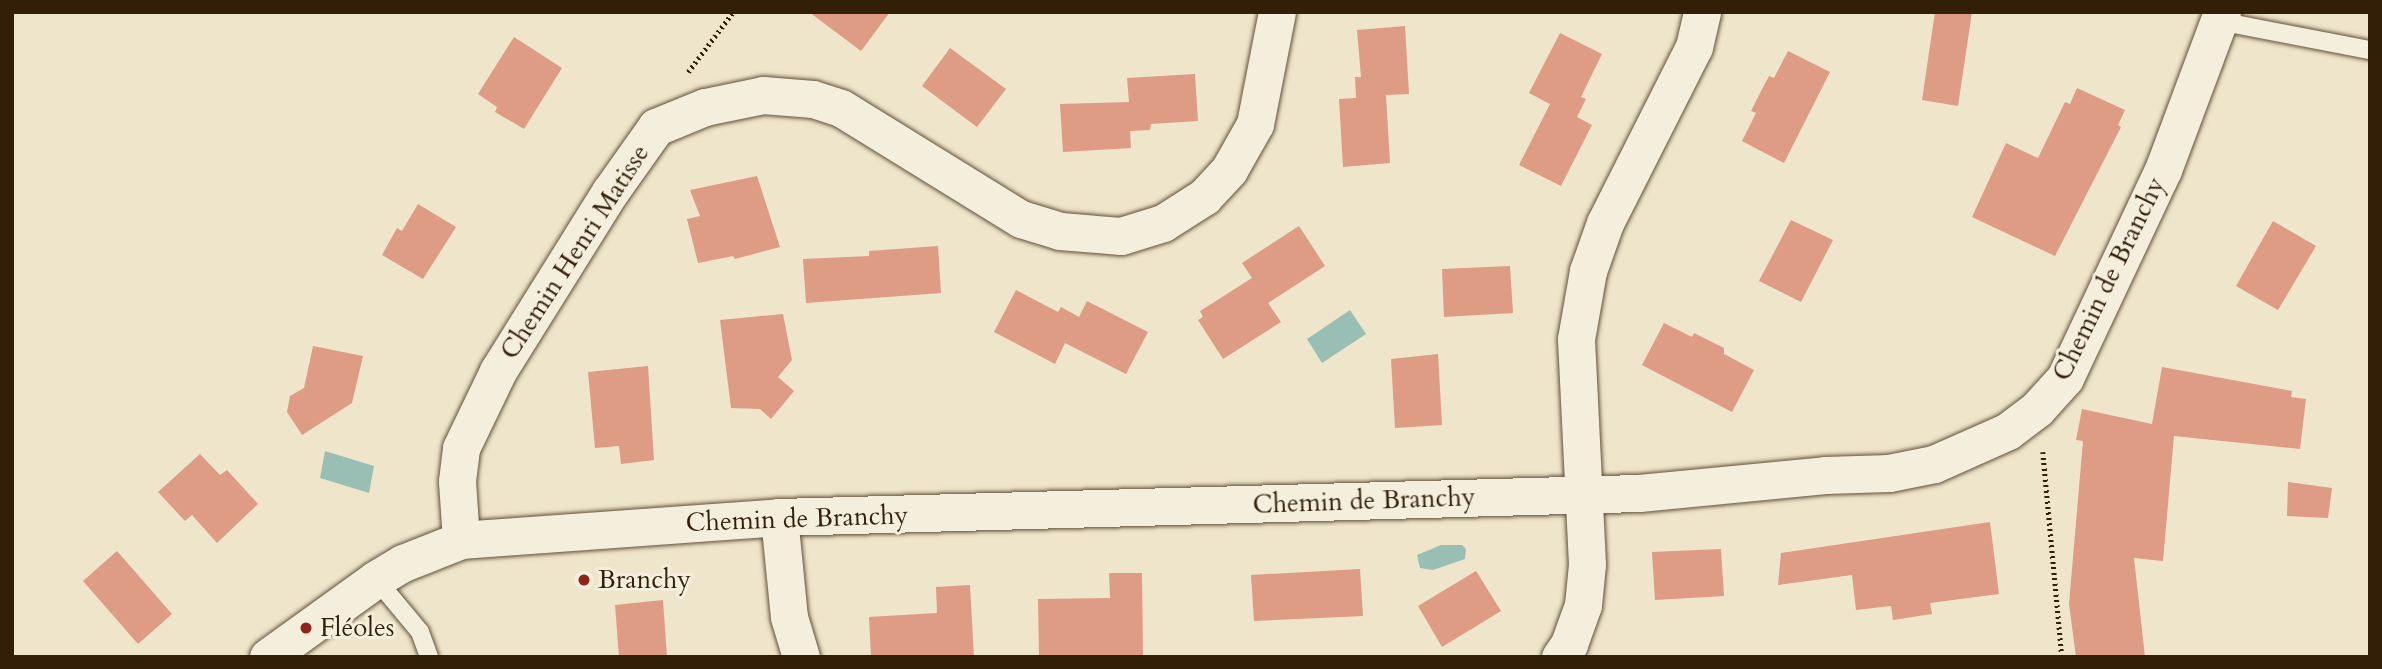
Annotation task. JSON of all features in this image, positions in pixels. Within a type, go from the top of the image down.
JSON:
[{"type":"street","name":"Chemin Henri Matisse","points":[[461,540],[457,481],[461,448],[498,370],[610,192],[656,128],[705,107],[763,95],[813,99],[841,108],[1021,219],[1060,231],[1121,236],[1163,223],[1204,197],[1229,170],[1255,124],[1277,12]]},
{"type":"street","points":[[1560,657],[1569,644],[1583,605],[1587,564],[1576,339],[1588,271],[1605,223],[1694,47],[1702,12]]},
{"type":"street","name":"Chemin de Branchy","points":[[268,657],[376,579],[402,564],[461,540],[779,517],[1639,493],[1825,475],[1889,474],[1934,464],[1982,446],[2037,409],[2065,378],[2163,170],[2220,17]]},
{"type":"street","points":[[779,517],[789,617],[801,657]]},
{"type":"lane","points":[[2220,17],[2370,50]]},
{"type":"lane","points":[[376,579],[420,632],[429,657]]},
{"type":"path","points":[[2037,409],[2062,657]]},
{"type":"water","points":[[1350,310],[1366,334],[1322,363],[1307,339]]},
{"type":"water","points":[[325,451],[374,466],[369,493],[320,478]]},
{"type":"water","points":[[1441,545],[1462,545],[1466,549],[1465,559],[1433,570],[1420,568],[1417,555]]},
{"type":"building","points":[[809,12],[890,12],[861,51]]},
{"type":"building","points":[[1935,12],[1972,12],[1958,106],[1922,100]]},
{"type":"building","points":[[1405,26],[1409,94],[1386,95],[1390,163],[1343,167],[1339,99],[1356,98],[1355,77],[1361,77],[1357,30]]},
{"type":"building","points":[[1560,33],[1602,54],[1581,97],[1586,99],[1577,117],[1592,125],[1561,186],[1519,165],[1550,104],[1529,93]]},
{"type":"building","points":[[514,37],[562,68],[524,129],[495,112],[497,107],[478,94]]},
{"type":"building","points":[[950,48],[1006,89],[977,127],[922,86]]},
{"type":"building","points":[[1788,51],[1830,72],[1784,163],[1742,141],[1756,113],[1751,111],[1760,93],[1769,76],[1774,78]]},
{"type":"building","points":[[1195,74],[1198,121],[1151,124],[1150,130],[1130,131],[1131,148],[1063,152],[1060,104],[1129,102],[1127,78]]},
{"type":"building","points":[[2077,88],[2125,110],[2118,125],[2121,127],[2055,256],[1972,217],[2006,143],[2038,158],[2065,102],[2070,104]]},
{"type":"building","points":[[757,176],[780,247],[735,259],[733,256],[698,263],[687,219],[700,216],[690,190]]},
{"type":"building","points":[[418,204],[456,227],[423,279],[382,255],[397,228],[402,231]]},
{"type":"building","points":[[1791,220],[1833,240],[1801,302],[1759,281]]},
{"type":"building","points":[[2273,221],[2316,246],[2278,310],[2236,286]]},
{"type":"building","points":[[1299,226],[1325,266],[1268,303],[1281,322],[1223,359],[1198,320],[1203,317],[1200,311],[1252,278],[1242,263]]},
{"type":"building","points":[[938,246],[941,293],[806,303],[803,259],[869,256],[869,251]]},
{"type":"building","points":[[1510,266],[1513,313],[1444,317],[1442,269]]},
{"type":"building","points":[[1016,290],[1058,312],[1061,307],[1079,317],[1087,301],[1148,332],[1126,374],[1065,343],[1055,364],[994,332]]},
{"type":"building","points":[[783,314],[792,360],[778,377],[794,391],[771,419],[760,409],[731,408],[720,320]]},
{"type":"building","points":[[1664,323],[1692,337],[1694,333],[1724,348],[1724,354],[1754,370],[1732,412],[1642,365]]},
{"type":"building","points":[[313,346],[363,356],[352,403],[302,435],[287,412],[290,396],[304,388]]},
{"type":"building","points":[[1438,354],[1442,425],[1395,428],[1391,359]]},
{"type":"building","points":[[648,366],[654,460],[621,464],[619,446],[595,448],[588,372]]},
{"type":"building","points":[[2162,367],[2292,391],[2291,397],[2306,399],[2300,449],[2174,436],[2163,561],[2134,558],[2145,657],[2076,657],[2069,604],[2083,441],[2076,440],[2082,409],[2152,424]]},
{"type":"building","points":[[200,454],[220,475],[227,470],[258,504],[217,543],[192,515],[185,521],[158,492]]},
{"type":"building","points":[[2288,482],[2332,488],[2328,518],[2287,516]]},
{"type":"building","points":[[1990,522],[1999,594],[1930,603],[1932,614],[1893,620],[1891,606],[1856,610],[1852,575],[1778,585],[1781,553]]},
{"type":"building","points":[[1721,549],[1724,596],[1655,600],[1652,552]]},
{"type":"building","points":[[117,551],[172,614],[138,644],[83,581]]},
{"type":"building","points":[[1360,569],[1363,616],[1254,621],[1251,575]]},
{"type":"building","points":[[1476,571],[1501,611],[1442,647],[1418,606]]},
{"type":"building","points":[[1109,573],[1142,573],[1143,656],[1039,657],[1038,599],[1110,598]]},
{"type":"building","points":[[970,585],[974,657],[871,657],[869,617],[937,613],[936,587]]},
{"type":"building","points":[[663,600],[667,657],[619,657],[615,605]]},
{"type":"place","name":"Branchy","points":[[584,580]]},
{"type":"place","name":"Fléoles","points":[[306,628]]}]
